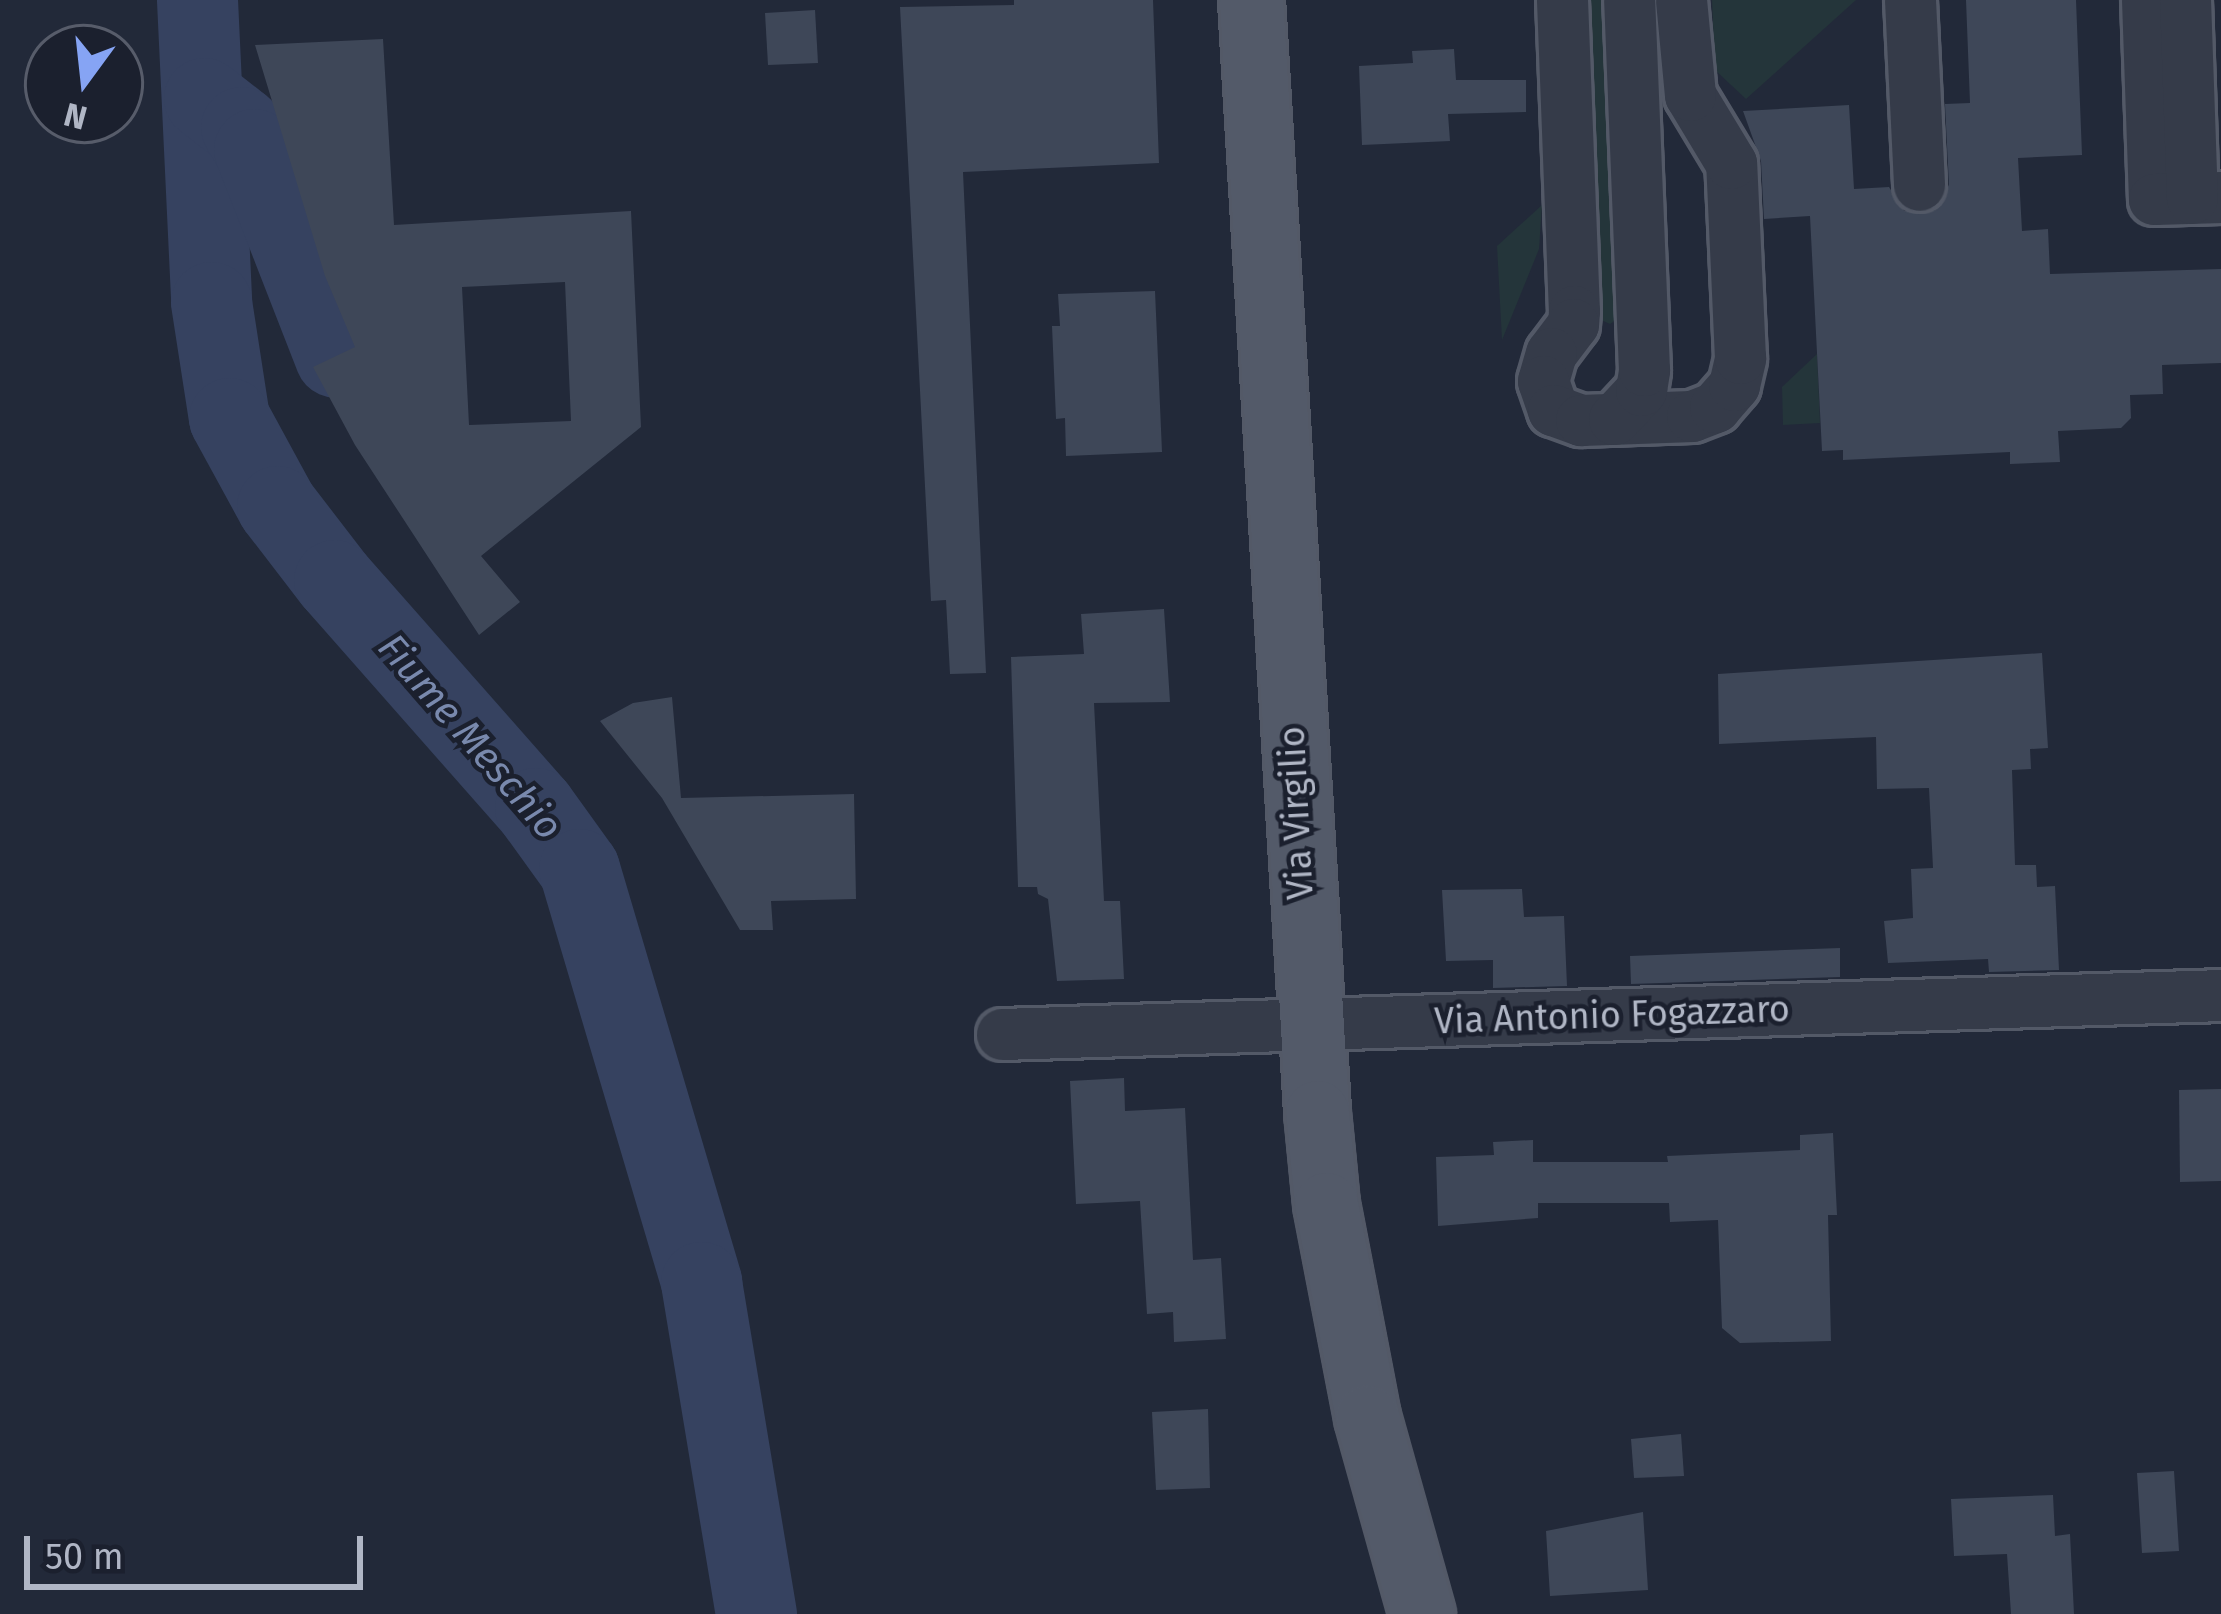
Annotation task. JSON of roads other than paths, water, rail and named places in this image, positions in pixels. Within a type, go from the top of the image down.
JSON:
[{"type":"main road","name":"Via Virgilio","points":[[1251,0],[1308,1025],[1326,1204],[1367,1417],[1422,1614]]},
{"type":"street","points":[[1562,0],[1574,311],[1566,340],[1551,353],[1544,381],[1553,410],[1581,420],[1692,416],[1715,407],[1734,386],[1740,358],[1731,163],[1690,95],[1683,66],[1681,0]]},
{"type":"street","points":[[1614,419],[1641,390],[1644,370],[1629,0]]},
{"type":"street","points":[[1910,0],[1919,185]]},
{"type":"street","points":[[2147,0],[2189,198]]},
{"type":"street","points":[[2185,0],[2189,198]]},
{"type":"street","name":"Via Antonio Fogazzaro","points":[[1002,1034],[2221,995]]},
{"type":"waterway","name":"Fiume Meschio","points":[[197,0],[211,302],[229,418],[277,506],[334,580],[535,808],[579,869],[701,1282],[756,1614]]},
{"type":"waterway","points":[[204,98],[241,127],[254,149],[335,357]]}]
